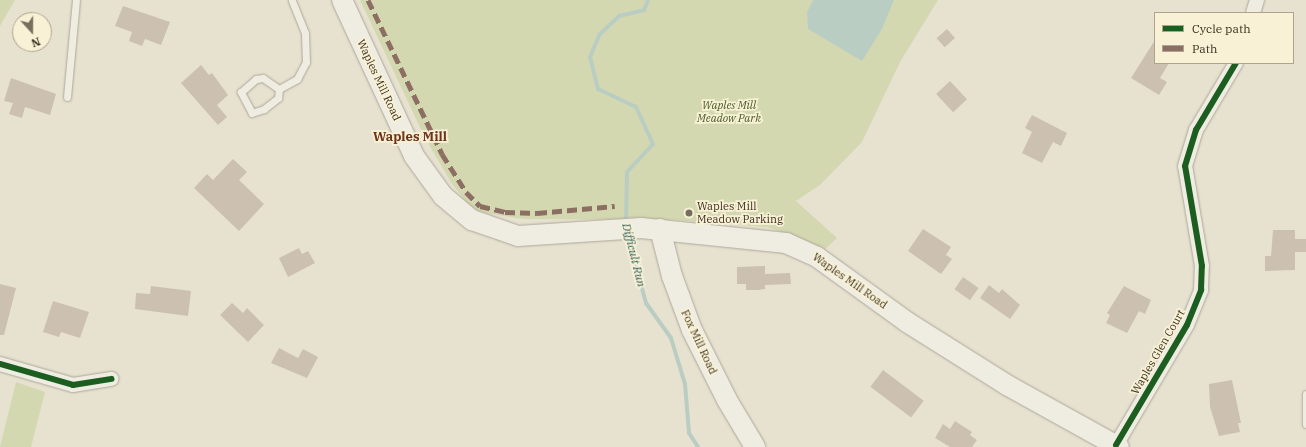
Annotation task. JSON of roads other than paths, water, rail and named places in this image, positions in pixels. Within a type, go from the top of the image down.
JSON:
[{"type":"main road","name":"Waples Mill Road","points":[[342,0],[414,156],[454,206],[489,228],[518,236],[613,229],[651,228],[765,238],[804,250],[1007,385],[1117,446]]},
{"type":"main road","name":"Fox Mill Road","points":[[651,228],[672,276],[692,330],[727,400],[755,447]]},
{"type":"street","points":[[1253,12],[1257,0]]},
{"type":"street","name":"Waples Glen Court","points":[[1117,446],[1188,325],[1201,290],[1202,266],[1185,166],[1196,130],[1235,64]]},
{"type":"street","points":[[0,364],[73,385],[112,379]]},
{"type":"lane","points":[[67,98],[76,0]]},
{"type":"lane","points":[[278,89],[297,79],[306,62],[305,33],[292,0]]},
{"type":"lane","points":[[263,78],[278,89],[278,98],[255,114],[248,109],[241,92],[256,79],[263,78]]},
{"type":"lane","points":[[1306,394],[1306,424]]},
{"type":"waterway","name":"Difficult Run","points":[[626,224],[627,172],[653,144],[636,107],[598,89],[590,57],[600,34],[619,16],[644,10],[648,0]]},
{"type":"waterway","name":"Difficult Run","points":[[627,235],[646,303],[671,338],[685,384],[689,433],[698,447]]},
{"type":"place","name":"Waples Mill Meadow Parking","points":[[689,213]]},
{"type":"district","name":"Waples Mill","points":[[410,137]]},
{"type":"park label","name":"Waples Mill Meadow Park","points":[[729,112]]}]
